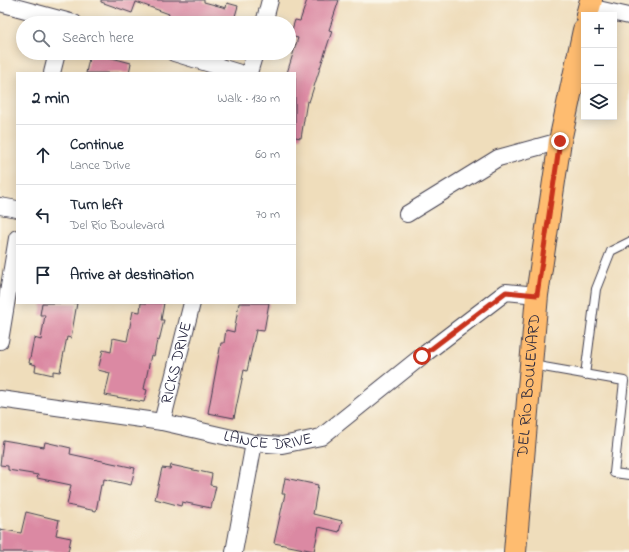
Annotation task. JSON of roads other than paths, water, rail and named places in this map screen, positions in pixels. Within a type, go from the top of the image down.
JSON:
[{"type":"main road","name":"DEL RÍO BOULEVARD","points":[[515,552],[537,295],[560,141],[581,44]]},
{"type":"street","points":[[266,16],[270,0]]},
{"type":"street","points":[[0,3],[46,16]]},
{"type":"street","points":[[589,7],[629,16]]},
{"type":"street","points":[[52,72],[55,60]]},
{"type":"street","points":[[197,60],[237,72]]},
{"type":"street","points":[[249,72],[253,60]]},
{"type":"street","points":[[407,214],[498,158],[560,141]]},
{"type":"street","points":[[0,206],[16,209]]},
{"type":"street","points":[[0,341],[16,244]]},
{"type":"street","name":"LANCE DRIVE","points":[[0,399],[162,422],[254,443],[282,445],[320,437],[506,292],[537,295]]},
{"type":"street","name":"RICKS DRIVE","points":[[162,422],[192,304]]},
{"type":"street","points":[[234,552],[254,443]]},
{"type":"lane","points":[[585,375],[596,289],[611,251],[629,242]]},
{"type":"lane","points":[[531,365],[624,381],[614,473],[629,475]]}]
